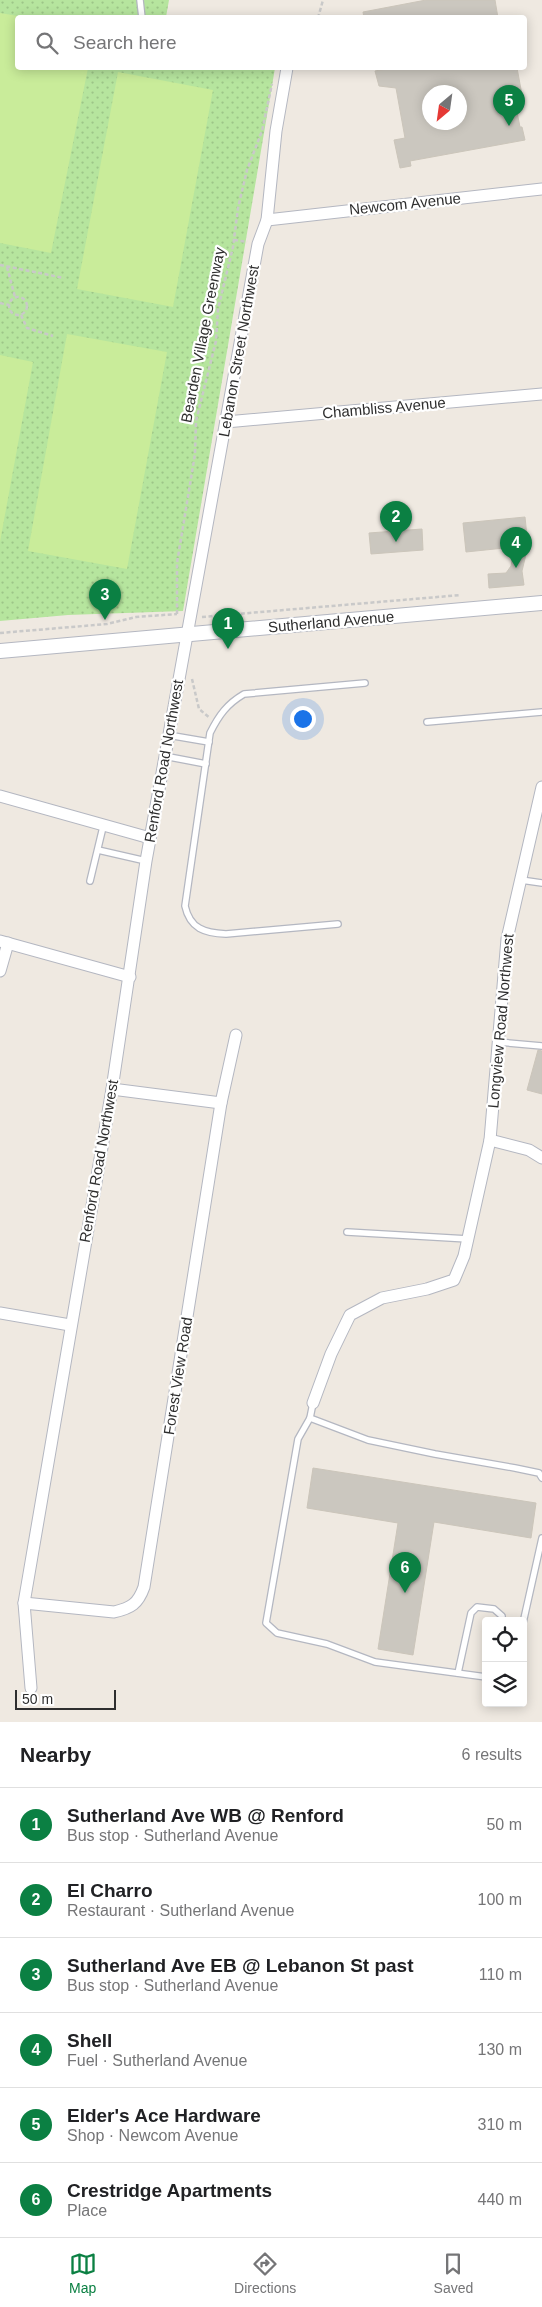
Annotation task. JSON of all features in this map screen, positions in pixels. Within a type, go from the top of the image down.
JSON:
[{"type":"street","name":"Lebanon Street Northwest","points":[[187,634],[258,244],[267,220],[276,131],[287,70]]},
{"type":"street","name":"Newcom Avenue","points":[[267,220],[542,189]]},
{"type":"street","name":"Chambliss Avenue","points":[[226,422],[542,394]]},
{"type":"street","name":"Sutherland Avenue","points":[[0,651],[542,603]]},
{"type":"street","name":"Renford Road Northwest","points":[[31,1688],[24,1603],[70,1325],[112,1089],[146,861],[187,634]]},
{"type":"street","name":"Longview Road Northwest","points":[[314,1403],[331,1354],[350,1315],[382,1298],[427,1289],[454,1280],[464,1256],[490,1140],[507,939],[542,787]]},
{"type":"street","points":[[0,796],[103,827],[150,838]]},
{"type":"street","points":[[0,971],[4,942],[130,977]]},
{"type":"street","name":"Forest View Road","points":[[24,1603],[114,1612],[128,1609],[135,1605],[140,1598],[147,1568],[221,1104],[236,1035]]},
{"type":"street","points":[[112,1089],[221,1104]]},
{"type":"street","points":[[490,1140],[529,1150],[542,1158]]},
{"type":"street","points":[[0,1313],[70,1325]]},
{"type":"lane","points":[[140,0],[142,15]]},
{"type":"lane","points":[[338,924],[226,934],[208,933],[194,925],[187,914],[185,906],[210,732],[228,703],[244,694],[365,684]]},
{"type":"lane","points":[[427,722],[542,712]]},
{"type":"lane","points":[[168,735],[209,742]]},
{"type":"lane","points":[[164,756],[206,764]]},
{"type":"lane","points":[[90,882],[103,827]]},
{"type":"lane","points":[[98,850],[146,861]]},
{"type":"lane","points":[[521,880],[542,883]]},
{"type":"lane","points":[[498,1042],[542,1046]]},
{"type":"lane","points":[[347,1232],[468,1238]]},
{"type":"lane","points":[[314,1403],[310,1418],[298,1439],[266,1623],[276,1633],[327,1644],[375,1662],[482,1676]]},
{"type":"lane","points":[[310,1418],[368,1440],[540,1475]]},
{"type":"lane","points":[[524,1617],[542,1538]]},
{"type":"lane","points":[[458,1673],[471,1613],[477,1607],[494,1609],[502,1617]]},
{"type":"path","points":[[319,15],[323,0]]},
{"type":"path","name":"Bearden Village Greenway","points":[[177,614],[177,563],[195,454],[196,421],[216,341],[218,309],[233,247],[238,208],[247,170],[262,131],[270,87],[274,80]]},
{"type":"path","points":[[0,265],[64,278]]},
{"type":"path","points":[[7,267],[15,297]]},
{"type":"path","points":[[9,305],[15,297]]},
{"type":"path","points":[[15,297],[24,299],[28,304],[27,311],[21,315]]},
{"type":"path","points":[[0,303],[9,305]]},
{"type":"path","points":[[9,305],[11,312],[21,315]]},
{"type":"path","points":[[21,315],[26,328],[53,336]]},
{"type":"path","points":[[0,633],[89,625],[136,617],[177,614],[190,618],[464,595]]},
{"type":"path","points":[[191,676],[199,709],[216,722]]},
{"type":"green space","points":[[0,0],[169,0],[166,15],[15,15],[15,70],[275,70],[183,611],[68,615],[0,621]]},
{"type":"green space","points":[[0,13],[15,16],[15,70],[88,70],[51,253],[0,243]]},
{"type":"green space","points":[[118,72],[213,90],[173,307],[77,289]]},
{"type":"green space","points":[[67,334],[167,352],[127,569],[28,551]]},
{"type":"green space","points":[[0,355],[33,362],[0,542]]},
{"type":"building","points":[[426,0],[495,0],[498,15],[364,15],[363,12]]},
{"type":"building","points":[[517,70],[523,100],[521,100],[522,106],[516,107],[525,140],[410,161],[411,166],[400,168],[394,140],[405,138],[396,88],[379,86],[375,71]]},
{"type":"building","points":[[525,517],[528,546],[522,571],[524,585],[489,588],[488,574],[506,573],[511,566],[514,547],[466,552],[463,523]]},
{"type":"building","points":[[422,529],[423,550],[371,554],[369,533]]},
{"type":"building","points":[[538,1050],[542,1051],[542,1094],[527,1090]]},
{"type":"building","points":[[313,1468],[536,1503],[531,1538],[434,1522],[413,1655],[378,1649],[398,1523],[307,1508]]},
{"type":"place","name":"Elder's Ace Hardware","points":[[509,126]]},
{"type":"place","name":"El Charro","points":[[396,542]]},
{"type":"place","name":"Shell","points":[[516,568]]},
{"type":"place","name":"Sutherland Ave EB @ Lebanon St past","points":[[105,620]]},
{"type":"place","name":"Sutherland Ave WB @ Renford","points":[[228,649]]},
{"type":"place","name":"Crestridge Apartments","points":[[405,1593]]}]
